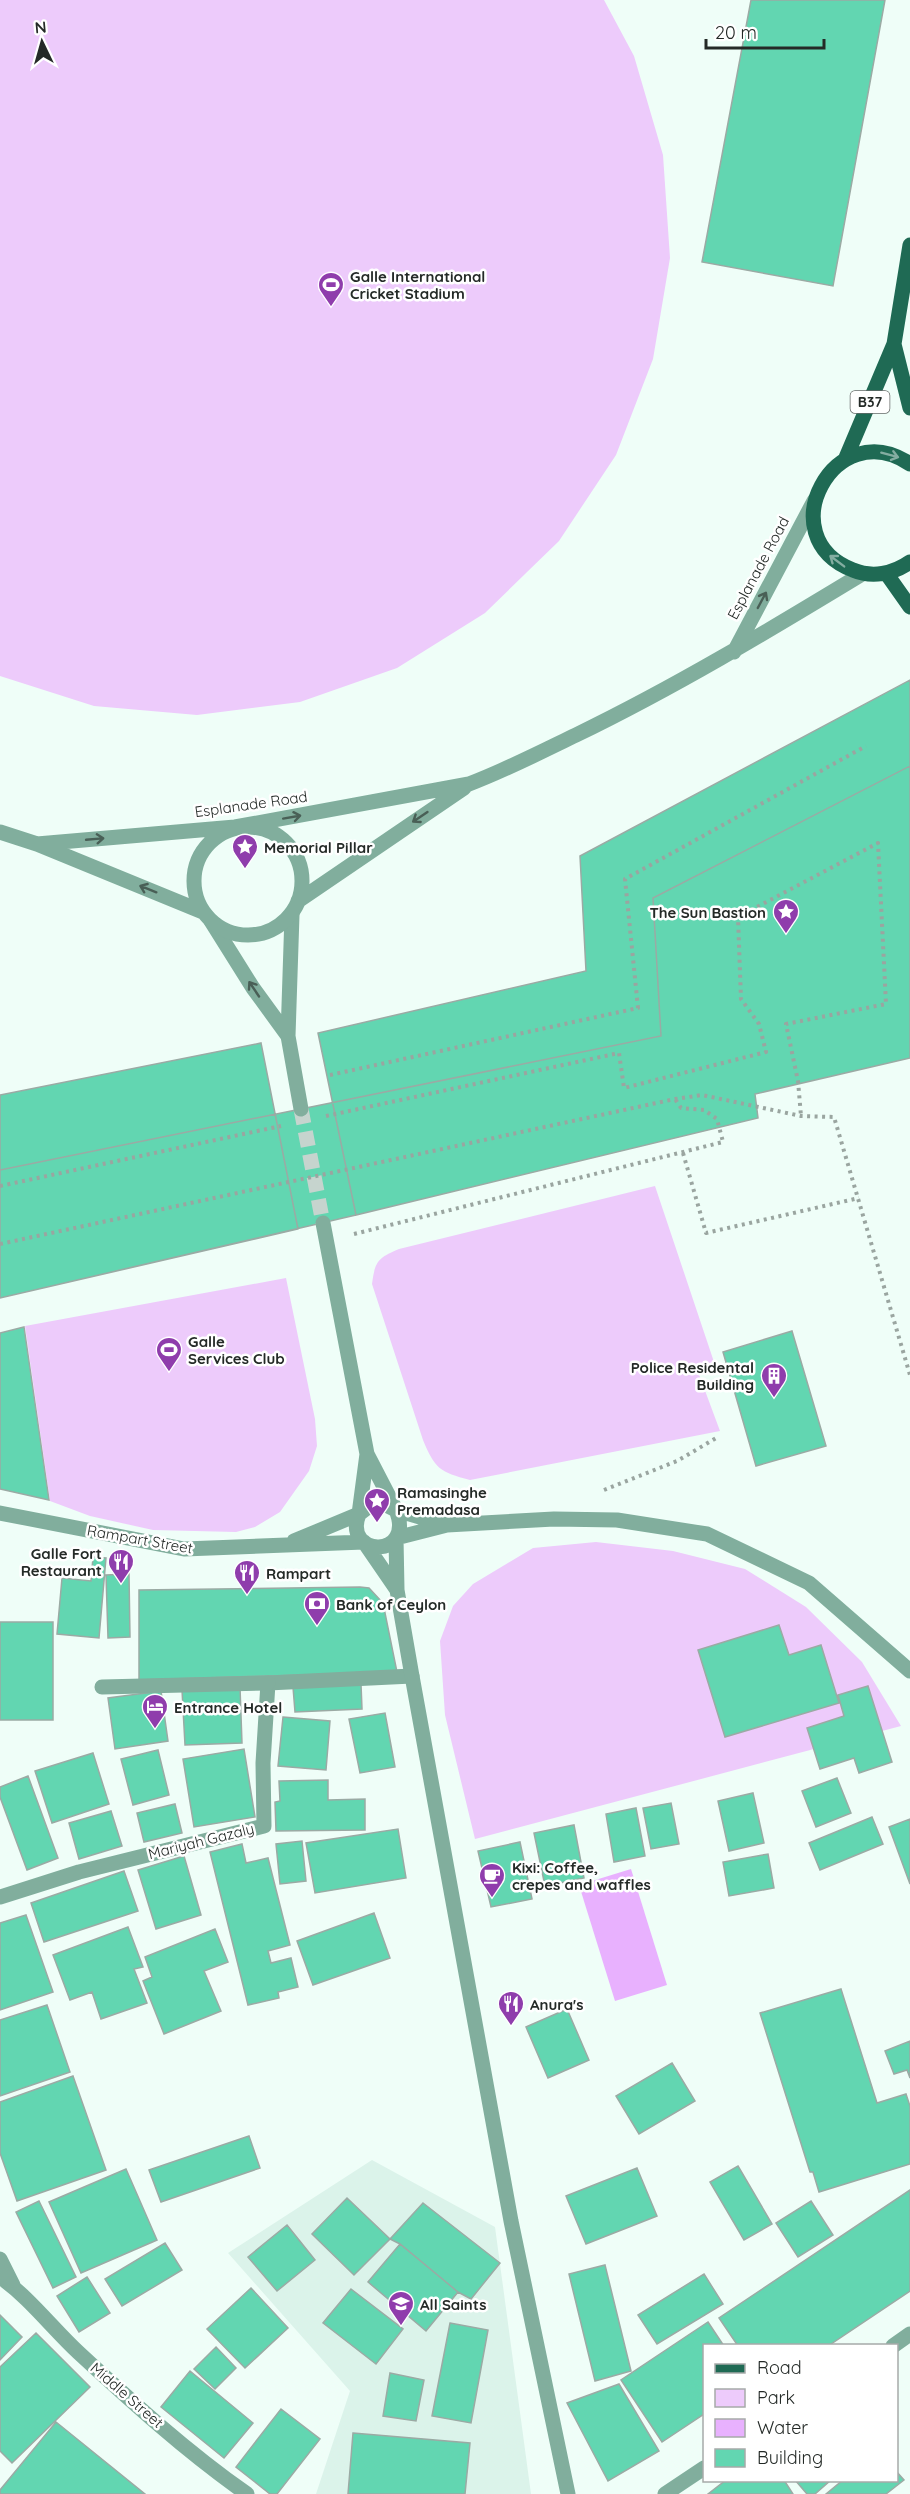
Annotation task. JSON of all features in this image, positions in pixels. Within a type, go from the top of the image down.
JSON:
[{"type":"main road","name":"B37","points":[[845,460],[894,344],[910,245]]},
{"type":"main road","name":"B37","points":[[894,344],[910,408]]},
{"type":"main road","points":[[910,464],[900,457],[881,452],[862,453],[845,460],[831,470],[820,484],[814,501],[813,521],[818,539],[829,555],[844,567],[862,574],[886,573],[910,562]]},
{"type":"main road","points":[[886,573],[910,607]]},
{"type":"street","name":"Esplanade Road","points":[[734,652],[814,501]]},
{"type":"street","name":"Esplanade Road","points":[[37,844],[235,827],[469,784],[498,773],[609,719],[734,652],[862,574]]},
{"type":"street","name":"Esplanade Road","points":[[295,908],[469,784]]},
{"type":"street","points":[[288,1036],[253,988],[207,916],[194,887],[194,875],[202,850],[235,827],[249,827],[273,833],[291,848],[301,868],[302,879],[295,908],[288,1036],[302,1109]]},
{"type":"street","name":"Esplanade Road","points":[[0,832],[37,844],[207,916]]},
{"type":"street","points":[[207,916],[223,929],[237,934],[253,935],[267,932],[295,908]]},
{"type":"street","points":[[323,1223],[367,1454],[396,1510],[400,1526],[396,1538],[397,1590],[511,2221],[568,2494]]},
{"type":"street","points":[[367,1454],[356,1529],[397,1590]]},
{"type":"street","points":[[282,1545],[359,1514],[372,1504],[386,1505],[447,1525]]},
{"type":"street","name":"Rampart Street","points":[[0,1513],[184,1549],[364,1542]]},
{"type":"street","points":[[364,1542],[371,1546],[384,1546],[396,1538],[447,1525],[554,1519],[617,1520],[707,1534],[809,1583],[910,1671]]},
{"type":"street","points":[[102,1688],[412,1676]]},
{"type":"street","name":"Mariyah Gazaly","points":[[0,1898],[78,1872],[264,1826],[262,1763],[268,1683]]},
{"type":"street","name":"Middle Street","points":[[0,2259],[15,2287]]},
{"type":"street","name":"Middle Street","points":[[0,2277],[15,2287],[78,2352],[213,2470],[247,2494]]},
{"type":"street","points":[[896,2344],[910,2334]]},
{"type":"street","points":[[665,2494],[703,2469]]},
{"type":"path","points":[[330,1075],[638,1008],[625,879],[866,746]]},
{"type":"path","points":[[619,1053],[624,1088],[766,1052],[759,1024],[741,999],[738,917],[878,843],[886,1004],[786,1024],[798,1081],[801,1116]]},
{"type":"path","points":[[0,1244],[702,1095],[801,1116],[834,1117],[910,1375]]},
{"type":"path","points":[[327,1240],[723,1142],[717,1119],[704,1110],[681,1108],[675,1099]]},
{"type":"path","points":[[683,1153],[706,1233],[859,1198]]},
{"type":"path","points":[[602,1491],[677,1461],[718,1437]]},
{"type":"shaded area","name":"All Saints","points":[[372,2160],[495,2227],[531,2494],[316,2494],[350,2391],[228,2253]]},
{"type":"green space","name":"Galle International Cricket Stadium","points":[[0,0],[604,0],[634,56],[663,155],[670,258],[653,359],[616,455],[559,541],[485,613],[397,668],[300,702],[197,715],[94,706],[0,676]]},
{"type":"green space","points":[[655,1186],[715,1365],[697,1369],[720,1431],[470,1480],[440,1468],[431,1457],[423,1440],[372,1284],[379,1261],[399,1249]]},
{"type":"green space","name":"Galle Services Club","points":[[286,1278],[315,1419],[317,1446],[309,1471],[280,1512],[255,1527],[236,1532],[153,1530],[90,1516],[50,1501],[25,1326]]},
{"type":"green space","points":[[596,1542],[673,1551],[745,1569],[806,1607],[862,1662],[901,1726],[475,1839],[445,1715],[440,1641],[453,1606],[473,1584],[533,1548]]},
{"type":"water","points":[[631,1869],[667,1985],[615,2001],[579,1885]]},
{"type":"building","points":[[751,0],[885,0],[833,286],[702,262]]},
{"type":"building","points":[[910,680],[910,1058],[755,1094],[758,1118],[356,1215],[318,1033],[586,971],[580,856]]},
{"type":"building","points":[[910,766],[910,1058],[755,1094],[758,1118],[0,1298],[0,1170],[661,1036],[653,898]]},
{"type":"building","points":[[261,1043],[298,1229],[0,1298],[0,1095]]},
{"type":"building","points":[[24,1327],[49,1500],[0,1489],[0,1333]]},
{"type":"building","name":"Police Residental Building","points":[[792,1331],[826,1446],[756,1466],[723,1352]]},
{"type":"building","points":[[93,1557],[106,1558],[99,1638],[57,1634],[62,1578],[91,1581]]},
{"type":"building","points":[[129,1574],[130,1637],[108,1638],[106,1575]]},
{"type":"building","points":[[369,1588],[383,1603],[397,1672],[139,1680],[139,1590]]},
{"type":"building","points":[[0,1622],[53,1622],[53,1720],[0,1720]]},
{"type":"building","points":[[779,1625],[789,1655],[821,1645],[839,1703],[725,1737],[698,1650]]},
{"type":"building","points":[[361,1684],[362,1709],[295,1712],[293,1687]]},
{"type":"building","points":[[868,1686],[892,1762],[859,1773],[854,1758],[820,1769],[807,1728],[844,1716],[838,1695]]},
{"type":"building","points":[[240,1687],[242,1743],[185,1745],[182,1690]]},
{"type":"building","points":[[161,1691],[168,1741],[115,1749],[108,1698]]},
{"type":"building","points":[[385,1713],[395,1767],[360,1773],[349,1719]]},
{"type":"building","points":[[283,1717],[330,1721],[326,1770],[278,1766]]},
{"type":"building","points":[[244,1749],[255,1817],[194,1827],[183,1759]]},
{"type":"building","points":[[158,1750],[169,1795],[133,1805],[121,1759]]},
{"type":"building","points":[[93,1753],[109,1804],[52,1823],[35,1771]]},
{"type":"building","points":[[28,1776],[58,1858],[27,1870],[0,1797],[0,1787]]},
{"type":"building","points":[[837,1778],[851,1813],[816,1827],[802,1791]]},
{"type":"building","points":[[328,1780],[328,1800],[365,1799],[365,1830],[276,1831],[275,1802],[280,1801],[279,1781]]},
{"type":"building","points":[[753,1793],[764,1843],[729,1851],[718,1801]]},
{"type":"building","points":[[671,1803],[679,1844],[651,1849],[643,1808]]},
{"type":"building","points":[[175,1804],[182,1833],[144,1842],[137,1813]]},
{"type":"building","points":[[636,1808],[645,1856],[614,1862],[606,1814]]},
{"type":"building","points":[[111,1811],[122,1846],[79,1859],[69,1823]]},
{"type":"building","points":[[872,1817],[883,1844],[820,1870],[809,1843]]},
{"type":"building","points":[[910,1819],[910,1884],[889,1827]]},
{"type":"building","points":[[574,1825],[584,1878],[545,1886],[534,1833]]},
{"type":"building","points":[[398,1829],[406,1878],[315,1893],[306,1843]]},
{"type":"building","points":[[302,1841],[306,1881],[280,1884],[276,1844]]},
{"type":"building","points":[[520,1842],[532,1899],[491,1907],[478,1851]]},
{"type":"building","points":[[242,1844],[246,1863],[268,1858],[290,1945],[268,1951],[271,1963],[291,1958],[298,1987],[278,1992],[279,1998],[248,2005],[210,1852]]},
{"type":"building","points":[[768,1854],[774,1888],[729,1896],[723,1862]]},
{"type":"building","points":[[184,1856],[201,1915],[156,1929],[138,1870]]},
{"type":"building","points":[[124,1871],[138,1911],[44,1942],[31,1903]]},
{"type":"building","points":[[374,1913],[390,1958],[313,1985],[297,1941]]},
{"type":"building","points":[[26,1915],[53,1992],[0,2010],[0,1923]]},
{"type":"building","points":[[128,1927],[143,1967],[134,1969],[147,2003],[101,2019],[92,1992],[70,2000],[53,1955]]},
{"type":"building","points":[[215,1929],[228,1962],[204,1971],[221,2011],[164,2034],[143,1981],[152,1977],[145,1957]]},
{"type":"building","points":[[841,1989],[877,2103],[906,2094],[910,2106],[910,2164],[819,2192],[813,2172],[810,2172],[760,2013]]},
{"type":"building","points":[[47,2005],[70,2072],[0,2096],[0,2020]]},
{"type":"building","points":[[567,2009],[589,2060],[548,2078],[526,2027]]},
{"type":"building","points":[[910,2041],[910,2078],[907,2070],[894,2074],[885,2051]]},
{"type":"building","points":[[672,2063],[695,2101],[639,2134],[616,2096]]},
{"type":"building","points":[[73,2076],[106,2170],[17,2201],[0,2153],[0,2102]]},
{"type":"building","points":[[249,2136],[260,2168],[161,2202],[149,2170]]},
{"type":"building","points":[[738,2166],[772,2224],[744,2240],[710,2182]]},
{"type":"building","points":[[637,2168],[657,2216],[586,2244],[566,2196]]},
{"type":"building","points":[[126,2169],[157,2240],[81,2273],[49,2202]]},
{"type":"building","points":[[910,2190],[910,2291],[831,2344],[737,2344],[719,2318]]},
{"type":"building","points":[[347,2198],[390,2239],[354,2275],[312,2234]]},
{"type":"building","points":[[39,2201],[76,2277],[53,2288],[16,2212]]},
{"type":"building","points":[[811,2201],[833,2235],[798,2257],[776,2223]]},
{"type":"building","points":[[423,2203],[500,2263],[471,2299],[458,2292],[400,2244],[390,2239]]},
{"type":"building","points":[[287,2225],[315,2260],[277,2291],[248,2257]]},
{"type":"building","points":[[165,2243],[182,2270],[122,2306],[105,2279]]},
{"type":"building","points":[[400,2244],[458,2292],[426,2331],[368,2282]]},
{"type":"building","points":[[605,2265],[631,2371],[595,2381],[569,2274]]},
{"type":"building","points":[[704,2274],[723,2304],[657,2344],[638,2315]]},
{"type":"building","points":[[87,2277],[110,2313],[79,2332],[57,2296]]},
{"type":"building","points":[[251,2288],[288,2328],[245,2368],[207,2329]]},
{"type":"building","points":[[351,2289],[403,2329],[376,2364],[323,2323]]},
{"type":"building","points":[[0,2315],[22,2337],[0,2360]]},
{"type":"building","points":[[708,2322],[723,2344],[703,2344],[703,2415],[662,2442],[621,2380]]},
{"type":"building","points":[[450,2323],[488,2330],[471,2423],[432,2416]]},
{"type":"building","points":[[36,2333],[90,2387],[12,2463],[0,2451],[0,2367]]},
{"type":"building","points":[[216,2347],[236,2368],[215,2389],[194,2369]]},
{"type":"building","points":[[190,2371],[253,2423],[224,2458],[161,2407]]},
{"type":"building","points":[[390,2373],[424,2380],[416,2421],[383,2416]]},
{"type":"building","points":[[619,2384],[659,2451],[608,2481],[567,2403]]},
{"type":"building","points":[[281,2409],[320,2439],[277,2494],[270,2494],[236,2467]]},
{"type":"building","points":[[56,2422],[145,2494],[0,2494],[0,2490]]},
{"type":"building","points":[[353,2433],[470,2443],[465,2494],[348,2494]]},
{"type":"building","points":[[898,2473],[904,2480],[886,2494],[826,2494],[841,2482],[898,2482]]},
{"type":"building","points":[[723,2482],[785,2482],[793,2494],[708,2494]]},
{"type":"building","points":[[797,2482],[829,2482],[815,2494],[807,2494]]},
{"type":"tunnel","points":[[301,1109],[323,1223]]},
{"type":"place","name":"Galle International Cricket Stadium","points":[[331,308]]},
{"type":"place","name":"Memorial Pillar","points":[[245,870]]},
{"type":"place","name":"The Sun Bastion","points":[[786,935]]},
{"type":"place","name":"Galle Services Club","points":[[169,1373]]},
{"type":"place","name":"Police Residental Building","points":[[774,1399]]},
{"type":"place","name":"Ramasinghe Premadasa","points":[[377,1524]]},
{"type":"place","name":"Galle Fort Restaurant","points":[[121,1585]]},
{"type":"place","name":"Rampart","points":[[247,1596]]},
{"type":"place","name":"Bank of Ceylon","points":[[317,1627]]},
{"type":"place","name":"Entrance Hotel","points":[[155,1730]]},
{"type":"place","name":"Kixi: Coffee, crepes and waffles","points":[[492,1899]]},
{"type":"place","name":"Anura's","points":[[511,2027]]},
{"type":"place","name":"All Saints","points":[[401,2327]]}]
